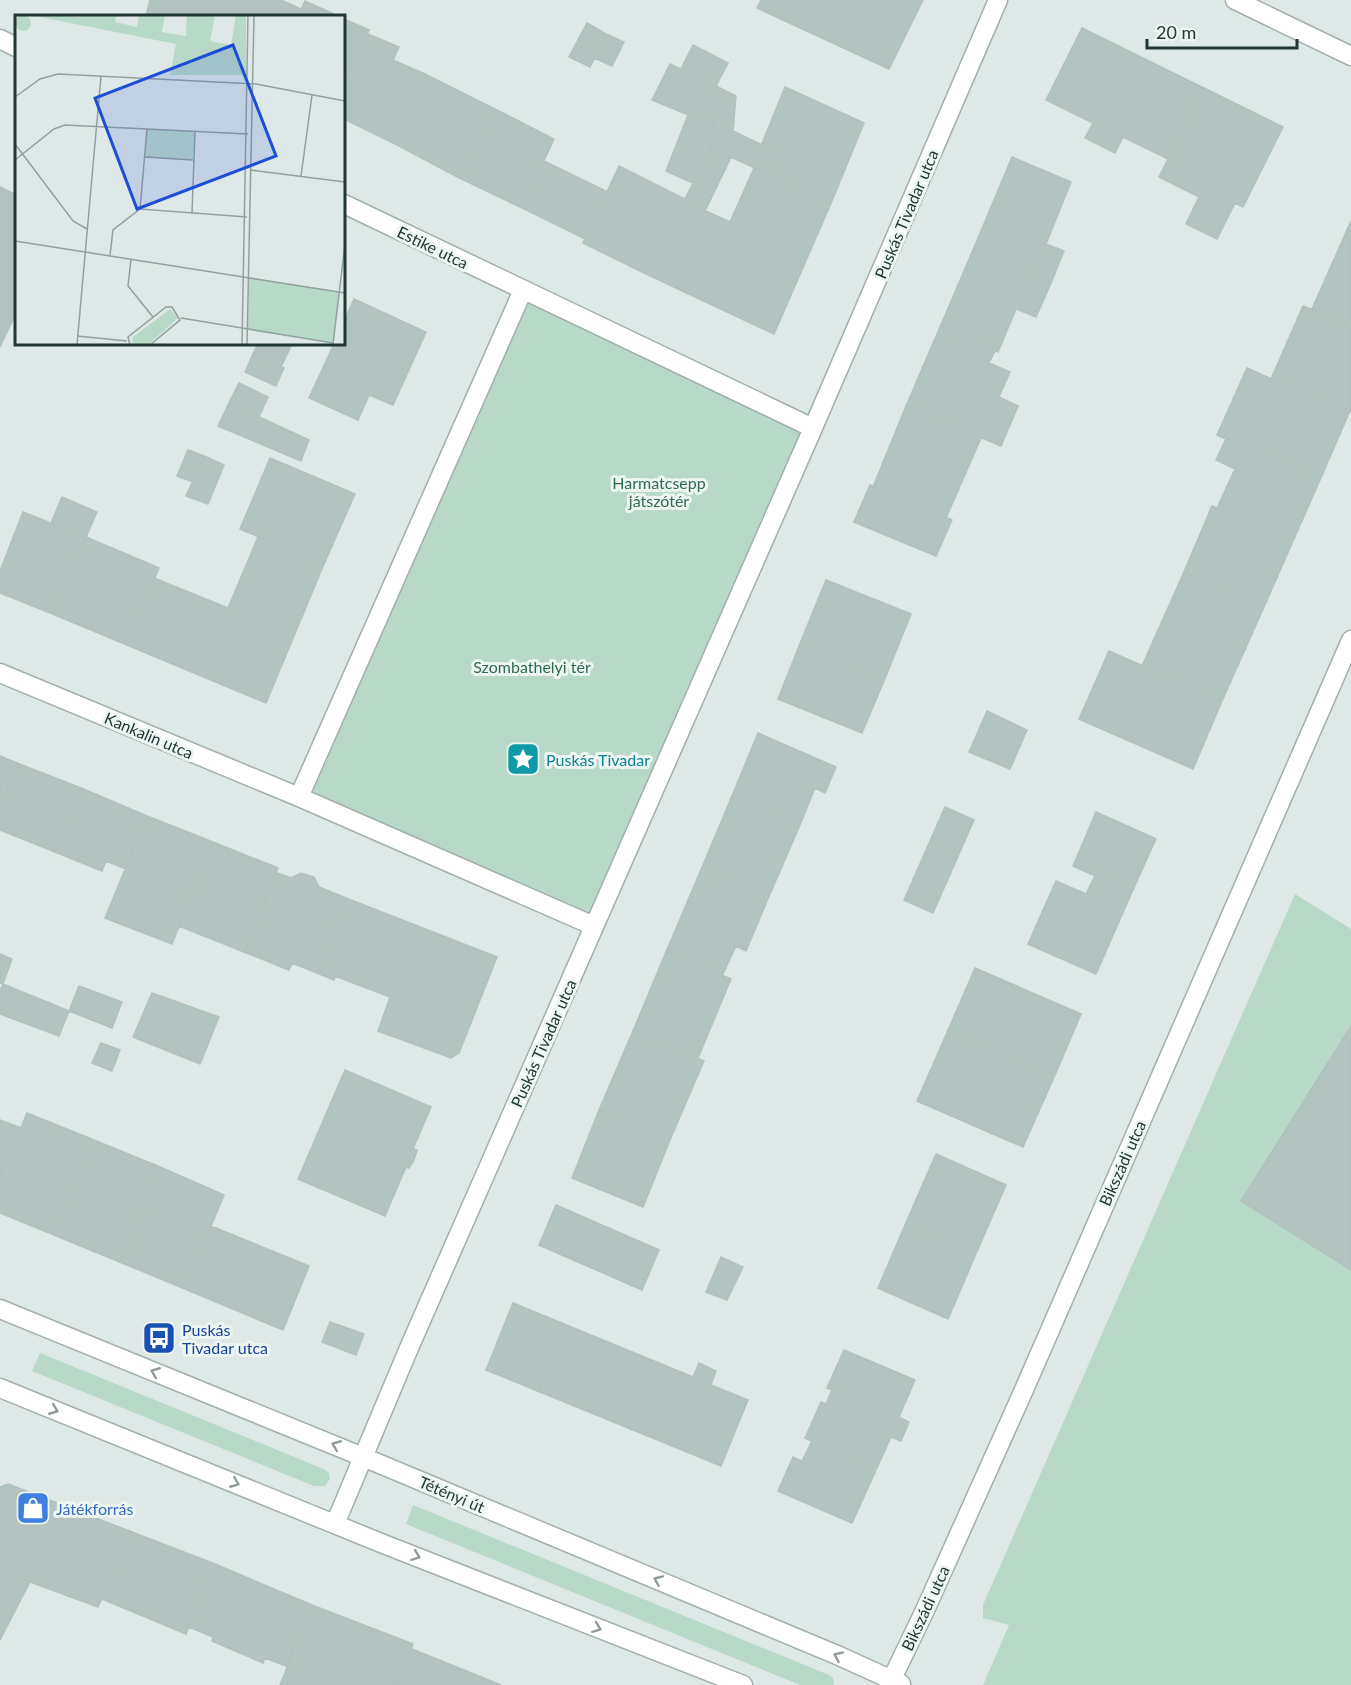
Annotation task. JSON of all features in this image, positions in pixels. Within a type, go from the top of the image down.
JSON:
[{"type":"street","name":"Puskás Tivadar utca","points":[[813,428],[998,0]]},
{"type":"street","points":[[1235,0],[1351,56]]},
{"type":"street","points":[[0,39],[15,46]]},
{"type":"street","name":"Estike utca","points":[[345,204],[523,290]]},
{"type":"street","points":[[523,290],[813,428],[594,926],[299,797],[523,290]]},
{"type":"street","name":"Bikszádi utca","points":[[894,1683],[1351,640]]},
{"type":"street","name":"Kankalin utca","points":[[0,673],[299,797]]},
{"type":"street","name":"Puskás Tivadar utca","points":[[335,1524],[594,926]]},
{"type":"street","name":"Tétényi út","points":[[0,1309],[363,1456],[815,1646],[894,1683]]},
{"type":"street","points":[[0,1388],[335,1524],[743,1685]]},
{"type":"green space","name":"Szombathelyi tér","points":[[523,290],[813,428],[594,926],[299,797]]},
{"type":"green space","points":[[1295,894],[1351,929],[1351,1685],[983,1685],[1009,1625],[983,1618],[983,1605]]},
{"type":"green space","points":[[40,1353],[326,1470],[330,1479],[325,1486],[314,1486],[32,1371]]},
{"type":"green space","points":[[413,1505],[829,1675],[833,1678],[834,1685],[800,1685],[406,1524]]},
{"type":"building","points":[[150,0],[227,0],[220,15],[146,15]]},
{"type":"building","points":[[227,0],[281,0],[301,9],[298,15],[220,15]]},
{"type":"building","points":[[761,0],[923,0],[889,69],[757,8]]},
{"type":"building","points":[[305,1],[336,15],[298,15]]},
{"type":"building","points":[[345,19],[369,30],[345,84]]},
{"type":"building","points":[[587,23],[606,34],[590,67],[569,57]]},
{"type":"building","points":[[1082,28],[1204,88],[1168,159],[1123,137],[1115,153],[1085,138],[1093,123],[1046,100]]},
{"type":"building","points":[[368,34],[399,47],[393,60],[427,75],[395,144],[345,119],[345,84]]},
{"type":"building","points":[[606,34],[624,42],[612,66],[594,58]]},
{"type":"building","points":[[693,45],[728,63],[716,86],[681,69]]},
{"type":"building","points":[[670,64],[716,86],[713,125],[652,100]]},
{"type":"building","points":[[427,75],[491,107],[459,178],[395,144]]},
{"type":"building","points":[[716,86],[736,96],[733,131],[777,152],[768,174],[711,148]]},
{"type":"building","points":[[785,87],[864,123],[832,201],[768,174],[777,152],[761,146]]},
{"type":"building","points":[[1204,88],[1283,127],[1243,207],[1235,203],[1217,239],[1186,224],[1199,197],[1159,177]]},
{"type":"building","points":[[491,107],[554,139],[522,208],[459,178]]},
{"type":"building","points":[[688,115],[713,125],[711,148],[693,183],[666,171]]},
{"type":"building","points":[[711,148],[731,157],[705,211],[684,201]]},
{"type":"building","points":[[1012,157],[1071,182],[1046,244],[1064,251],[1051,283],[973,250]]},
{"type":"building","points":[[544,161],[606,191],[585,239],[522,208]]},
{"type":"building","points":[[619,166],[685,199],[648,275],[583,243]]},
{"type":"building","points":[[754,168],[832,201],[774,334],[648,275],[684,201],[730,222]]},
{"type":"building","points":[[0,187],[15,194],[15,276],[0,268]]},
{"type":"building","points":[[1351,221],[1351,326],[1312,309]]},
{"type":"building","points":[[973,250],[1051,283],[1036,317],[1016,309],[998,352],[940,327]]},
{"type":"building","points":[[0,268],[15,276],[15,315],[0,347]]},
{"type":"building","points":[[354,299],[426,332],[393,405],[369,395],[358,420],[309,398],[334,345],[345,345],[345,320]]},
{"type":"building","points":[[1303,306],[1351,326],[1351,409],[1349,413],[1271,379]]},
{"type":"building","points":[[940,327],[995,351],[989,363],[1010,372],[999,397],[1018,406],[1001,446],[906,406]]},
{"type":"building","points":[[258,345],[292,345],[281,367],[253,354]]},
{"type":"building","points":[[253,354],[284,368],[276,386],[245,372]]},
{"type":"building","points":[[1247,368],[1349,413],[1320,480],[1217,435]]},
{"type":"building","points":[[239,383],[268,397],[259,417],[229,403]]},
{"type":"building","points":[[229,403],[309,440],[301,461],[218,426]]},
{"type":"building","points":[[906,406],[981,438],[946,518],[873,487]]},
{"type":"building","points":[[1226,439],[1320,480],[1293,541],[1217,508],[1235,469],[1216,460]]},
{"type":"building","points":[[188,450],[204,456],[193,482],[177,476]]},
{"type":"building","points":[[204,456],[224,465],[208,504],[186,496]]},
{"type":"building","points":[[270,458],[355,494],[324,564],[240,529]]},
{"type":"building","points":[[870,485],[952,520],[936,556],[854,522]]},
{"type":"building","points":[[62,497],[97,512],[86,537],[51,523]]},
{"type":"building","points":[[1212,506],[1293,541],[1264,607],[1184,572]]},
{"type":"building","points":[[23,512],[86,537],[55,615],[0,593],[0,571]]},
{"type":"building","points":[[86,537],[159,568],[127,645],[55,615]]},
{"type":"building","points":[[258,537],[324,564],[266,703],[127,645],[154,578],[228,608]]},
{"type":"building","points":[[1184,572],[1264,607],[1222,701],[1142,666]]},
{"type":"building","points":[[826,580],[911,614],[886,676],[801,641]]},
{"type":"building","points":[[801,641],[886,676],[862,733],[778,699]]},
{"type":"building","points":[[1109,651],[1222,701],[1193,769],[1079,719]]},
{"type":"building","points":[[987,711],[1027,730],[1010,769],[969,752]]},
{"type":"building","points":[[758,733],[836,767],[825,793],[815,788],[800,825],[732,796]]},
{"type":"building","points":[[0,756],[17,763],[0,805]]},
{"type":"building","points":[[17,763],[81,788],[55,852],[0,830],[0,805]]},
{"type":"building","points":[[81,788],[147,816],[126,869],[106,861],[102,871],[55,852]]},
{"type":"building","points":[[732,796],[800,825],[767,901],[700,872]]},
{"type":"building","points":[[945,807],[974,820],[933,913],[904,900]]},
{"type":"building","points":[[1096,812],[1156,839],[1132,892],[1073,866]]},
{"type":"building","points":[[147,816],[213,842],[172,944],[105,918]]},
{"type":"building","points":[[213,842],[278,868],[244,952],[179,926]]},
{"type":"building","points":[[700,872],[767,901],[746,951],[736,946],[722,976],[666,952]]},
{"type":"building","points":[[277,873],[291,878],[301,873],[314,877],[319,887],[346,898],[317,973],[292,963],[289,970],[244,952]]},
{"type":"building","points":[[1095,876],[1132,892],[1096,974],[1028,944],[1056,881],[1086,894]]},
{"type":"building","points":[[346,898],[497,957],[459,1053],[451,1058],[378,1031],[390,997],[335,976],[334,980],[317,973]]},
{"type":"building","points":[[666,952],[731,979],[698,1058],[633,1031]]},
{"type":"building","points":[[0,954],[12,959],[3,984],[0,983]]},
{"type":"building","points":[[975,968],[1081,1014],[1055,1075],[949,1028]]},
{"type":"building","points":[[3,984],[69,1011],[59,1036],[0,1014],[0,991]]},
{"type":"building","points":[[79,986],[122,1002],[112,1028],[69,1011]]},
{"type":"building","points":[[152,993],[219,1017],[200,1064],[133,1037]]},
{"type":"building","points":[[1351,1026],[1351,1270],[1241,1201]]},
{"type":"building","points":[[949,1028],[1055,1075],[1023,1147],[917,1101]]},
{"type":"building","points":[[633,1031],[704,1061],[670,1140],[599,1110]]},
{"type":"building","points":[[101,1043],[120,1050],[112,1071],[92,1063]]},
{"type":"building","points":[[345,1070],[431,1107],[413,1149],[417,1150],[414,1160],[409,1168],[406,1167],[385,1216],[298,1179]]},
{"type":"building","points":[[599,1110],[670,1140],[643,1207],[572,1178]]},
{"type":"building","points":[[27,1113],[94,1140],[54,1235],[0,1213],[0,1179]]},
{"type":"building","points":[[0,1120],[21,1128],[0,1179]]},
{"type":"building","points":[[94,1140],[160,1167],[122,1263],[54,1235]]},
{"type":"building","points":[[936,1154],[1006,1185],[975,1256],[905,1225]]},
{"type":"building","points":[[160,1167],[224,1195],[185,1289],[122,1263]]},
{"type":"building","points":[[556,1205],[659,1250],[642,1290],[539,1245]]},
{"type":"building","points":[[905,1225],[975,1256],[948,1319],[878,1288]]},
{"type":"building","points":[[211,1226],[309,1266],[283,1330],[185,1289]]},
{"type":"building","points":[[721,1257],[743,1267],[727,1300],[706,1292]]},
{"type":"building","points":[[513,1303],[693,1377],[699,1363],[716,1371],[711,1385],[748,1400],[721,1466],[486,1370]]},
{"type":"building","points":[[330,1322],[364,1334],[356,1355],[322,1342]]},
{"type":"building","points":[[844,1350],[915,1380],[899,1417],[909,1422],[901,1441],[891,1437],[876,1470],[805,1438],[821,1402],[826,1404],[832,1390],[827,1388]]},
{"type":"building","points":[[812,1441],[876,1470],[852,1523],[778,1491],[793,1457],[802,1461]]},
{"type":"building","points":[[8,1484],[132,1532],[98,1607],[30,1582],[0,1640],[0,1487]]},
{"type":"building","points":[[132,1532],[215,1564],[186,1634],[102,1599]]},
{"type":"building","points":[[215,1564],[312,1605],[286,1666],[265,1658],[263,1663],[212,1641],[213,1637],[189,1627]]},
{"type":"building","points":[[312,1605],[413,1644],[397,1685],[280,1685]]},
{"type":"building","points":[[412,1649],[501,1685],[397,1685]]},
{"type":"place","name":"Puskás Tivadar","points":[[523,759]]},
{"type":"place","name":"Puskás Tivadar utca","points":[[159,1338]]},
{"type":"place","name":"Játékforrás","points":[[33,1508]]},
{"type":"park label","name":"Harmatcsepp játszótér","points":[[659,491]]}]
